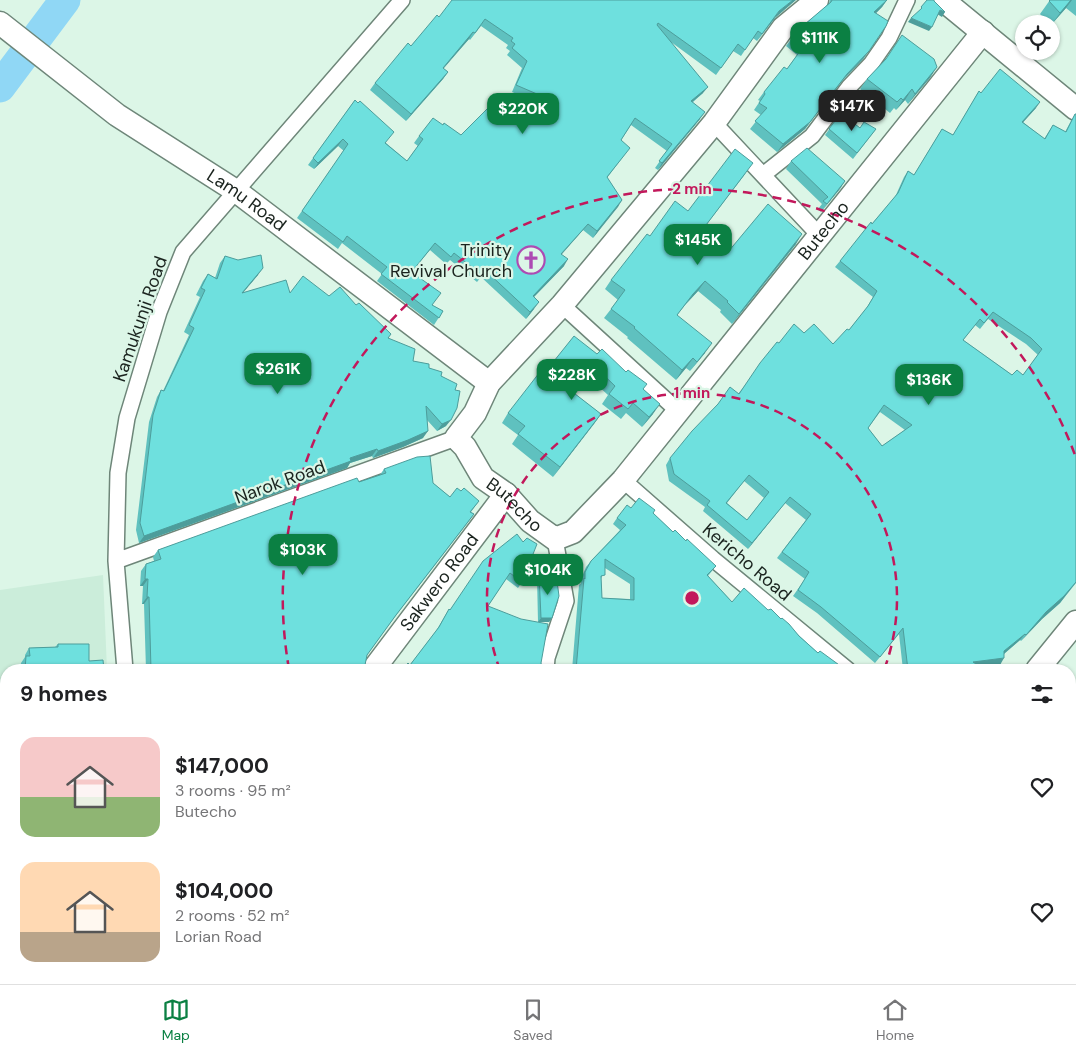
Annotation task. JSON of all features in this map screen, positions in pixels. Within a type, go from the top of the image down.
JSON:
[{"type":"street","name":"Kamukunji Road","points":[[125,664],[116,561],[118,473],[127,418],[159,312],[183,252],[402,0]]},
{"type":"street","points":[[456,438],[475,413],[489,383],[562,305],[714,122],[783,28],[817,0]]},
{"type":"street","points":[[763,175],[812,136],[849,87],[871,64],[889,38],[907,0]]},
{"type":"street","points":[[943,0],[1074,104]]},
{"type":"street","name":"Lamu Road","points":[[0,24],[117,115],[236,191],[489,383]]},
{"type":"street","name":"Butecho","points":[[456,438],[465,447],[483,478],[506,494],[530,521],[555,539],[574,532],[623,480],[983,32]]},
{"type":"street","points":[[714,122],[820,236]]},
{"type":"street","points":[[562,305],[678,411]]},
{"type":"street","name":"Narok Road","points":[[116,561],[456,438]]},
{"type":"street","name":"Kericho Road","points":[[623,480],[713,560],[841,664]]},
{"type":"street","name":"Sakwero Road","points":[[378,664],[506,494]]},
{"type":"street","points":[[546,664],[566,601],[555,539]]},
{"type":"street","points":[[1042,664],[1076,622]]},
{"type":"shaded area","points":[[103,575],[107,664],[0,664],[0,590]]},
{"type":"building","points":[[452,0],[793,0],[779,11],[762,34],[758,31],[745,50],[738,44],[721,68],[658,23],[657,25],[708,87],[691,101],[705,112],[662,163],[659,161],[672,144],[635,118],[621,140],[630,148],[607,177],[622,200],[597,231],[588,224],[561,254],[568,259],[533,296],[539,302],[530,312],[485,270],[482,275],[454,253],[451,257],[435,243],[414,269],[419,272],[417,276],[441,293],[432,305],[443,311],[439,318],[381,274],[387,267],[347,236],[343,242],[302,211],[348,144],[343,139],[318,163],[313,158],[355,100],[358,103],[360,101],[394,132],[385,143],[407,161],[423,139],[419,136],[433,118],[461,135],[489,107],[491,109],[500,101],[517,119],[544,97],[516,85],[527,61],[512,48],[515,44],[511,41],[513,38],[485,19],[475,33],[473,32],[443,68],[448,72],[411,114],[375,83],[408,43],[411,46],[437,15],[439,17]]},
{"type":"building","points":[[832,0],[887,0],[874,12],[888,21],[869,51],[847,74],[810,122],[783,144],[755,121],[767,108],[759,103],[765,94],[764,92],[784,67],[787,69],[803,47],[791,39],[798,30]]},
{"type":"building","points":[[927,0],[934,0],[945,12],[940,10],[932,27],[911,18],[922,8]]},
{"type":"building","points":[[1050,0],[1071,0],[1060,13]]},
{"type":"building","points":[[902,35],[934,59],[937,67],[915,94],[912,89],[903,100],[901,98],[897,102],[867,79],[886,59]]},
{"type":"building","points":[[1000,69],[1040,102],[1022,122],[1045,139],[1053,125],[1066,132],[1076,114],[1076,582],[1026,635],[1004,651],[1004,658],[973,662],[976,664],[907,664],[903,628],[880,657],[798,590],[809,572],[782,552],[811,514],[790,497],[752,543],[707,505],[710,501],[674,474],[670,458],[718,404],[730,387],[739,394],[760,363],[794,324],[804,333],[814,324],[833,344],[847,329],[849,330],[877,291],[840,261],[871,222],[872,224],[898,193],[908,171],[914,175],[942,129],[953,135],[979,91],[981,93]],"holes":[[[993,312],[1031,338],[1042,349],[1023,375],[1017,370],[1012,375],[963,340],[980,319],[984,323]],[[884,405],[912,425],[882,446],[868,428]],[[749,475],[769,492],[747,520],[726,503]]]},
{"type":"building","points":[[841,113],[860,128],[864,122],[876,129],[857,153],[829,129]]},
{"type":"building","points":[[807,148],[845,181],[827,204],[823,201],[828,197],[791,161]]},
{"type":"building","points":[[735,149],[753,163],[703,229],[728,252],[768,204],[802,234],[739,314],[728,301],[705,281],[693,294],[677,315],[712,343],[697,362],[693,358],[682,370],[635,327],[611,309],[625,290],[611,280],[647,234],[650,236],[675,201],[688,211]]},
{"type":"building","points":[[261,255],[263,268],[242,293],[286,280],[290,293],[303,276],[329,296],[340,287],[356,305],[359,303],[391,334],[388,338],[415,349],[413,361],[429,364],[429,368],[442,372],[441,376],[457,384],[455,390],[460,391],[457,408],[451,420],[442,424],[426,406],[428,431],[378,451],[377,449],[350,458],[351,461],[144,536],[140,523],[153,415],[161,390],[164,391],[194,328],[189,325],[205,290],[201,288],[208,274],[217,279],[225,256],[238,260]]},
{"type":"building","points":[[574,336],[597,354],[602,349],[626,372],[628,370],[647,384],[643,389],[660,404],[649,417],[633,403],[628,409],[609,394],[615,386],[593,365],[570,390],[601,414],[560,467],[518,434],[525,426],[508,413],[543,368],[546,371]]},
{"type":"building","points":[[430,456],[433,483],[450,497],[457,488],[461,491],[464,488],[479,501],[470,512],[474,514],[367,655],[365,664],[151,664],[149,597],[147,597],[148,579],[145,579],[146,564],[161,559],[158,550],[357,478],[359,482],[386,473],[384,469],[417,457]]},
{"type":"building","points":[[639,498],[655,510],[653,513],[673,532],[675,530],[686,541],[687,539],[716,566],[707,575],[732,602],[744,588],[768,610],[771,609],[789,624],[818,653],[820,651],[838,664],[577,664],[585,572],[591,561],[626,525],[617,518],[627,505],[631,508]],"holes":[[[605,559],[634,578],[634,600],[602,598],[601,576],[605,575]]]},
{"type":"building","points":[[517,534],[523,542],[527,538],[537,544],[522,582],[510,573],[488,606],[521,619],[548,624],[541,664],[411,664],[439,627],[449,609],[483,561]]},
{"type":"building","points":[[539,573],[557,581],[559,596],[552,618],[541,618]]},
{"type":"building","points":[[58,644],[89,644],[89,661],[103,660],[103,664],[25,664],[26,656],[30,656],[29,648],[58,647]]},
{"type":"waterway","points":[[0,87],[65,0]]},
{"type":"place","name":"Trinity Revival Church","points":[[531,260]]}]
